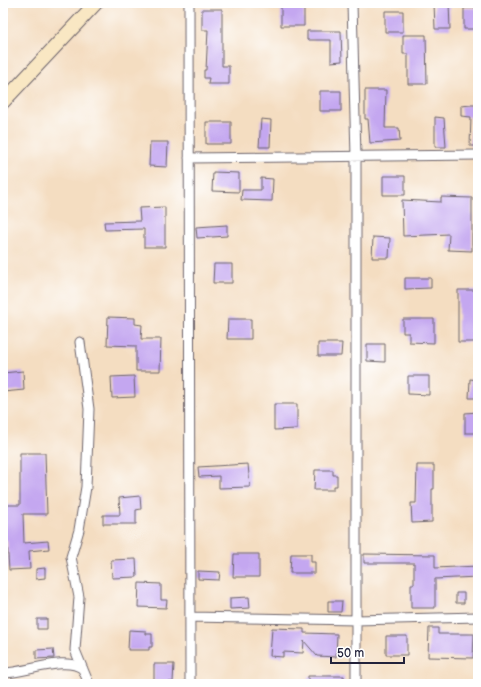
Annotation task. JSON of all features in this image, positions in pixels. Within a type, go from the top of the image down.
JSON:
[{"type":"main road","points":[[3,102],[96,3]]},
{"type":"street","points":[[189,3],[190,684]]},
{"type":"street","points":[[352,3],[356,157],[356,684]]},
{"type":"street","points":[[189,158],[478,155]]},
{"type":"street","points":[[80,342],[89,409],[86,487],[79,530],[71,557],[79,597],[75,650],[89,684]]},
{"type":"street","points":[[190,618],[356,620],[478,617]]},
{"type":"street","points":[[63,662],[75,650]]},
{"type":"street","points":[[3,673],[13,673],[63,662],[78,665],[83,669]]},
{"type":"building","points":[[281,3],[301,3],[301,6],[304,6],[304,26],[281,26]]},
{"type":"building","points":[[434,3],[449,3],[450,29],[435,29]]},
{"type":"building","points":[[464,8],[478,8],[478,29],[464,29]]},
{"type":"building","points":[[202,9],[222,9],[222,66],[229,66],[229,84],[208,84],[209,78],[204,78],[204,70],[206,70],[208,30],[202,30]]},
{"type":"building","points":[[385,11],[403,11],[403,32],[385,32]]},
{"type":"building","points":[[307,31],[341,31],[342,61],[331,62],[331,40],[307,40]]},
{"type":"building","points":[[403,35],[426,35],[427,84],[408,84],[408,54],[403,54]]},
{"type":"building","points":[[365,90],[386,90],[385,128],[399,128],[400,141],[370,143],[368,119],[365,119]]},
{"type":"building","points":[[320,91],[341,91],[341,111],[320,111]]},
{"type":"building","points":[[478,105],[478,146],[470,146],[471,117],[461,116],[461,106]]},
{"type":"building","points":[[435,117],[444,118],[446,147],[435,147]]},
{"type":"building","points":[[261,119],[271,120],[270,147],[259,147]]},
{"type":"building","points":[[206,122],[231,122],[231,144],[206,144]]},
{"type":"building","points":[[150,142],[168,142],[167,167],[149,166]]},
{"type":"building","points":[[213,172],[239,173],[239,192],[212,191]]},
{"type":"building","points":[[383,176],[405,176],[405,195],[383,195]]},
{"type":"building","points":[[261,178],[273,179],[272,201],[241,200],[242,190],[261,190]]},
{"type":"building","points":[[441,197],[472,198],[472,251],[448,250],[449,234],[403,236],[402,200],[441,202]]},
{"type":"building","points":[[165,207],[165,247],[144,247],[144,229],[105,230],[104,222],[140,221],[139,208]]},
{"type":"building","points":[[227,225],[227,236],[197,238],[196,227]]},
{"type":"building","points":[[373,237],[390,238],[389,258],[372,258]]},
{"type":"building","points":[[214,264],[232,264],[232,283],[213,283]]},
{"type":"building","points":[[405,278],[431,278],[431,288],[405,289]]},
{"type":"building","points":[[458,290],[478,290],[478,342],[458,342]]},
{"type":"building","points":[[108,317],[135,318],[135,324],[142,325],[141,339],[161,339],[160,371],[136,371],[136,346],[107,345]]},
{"type":"building","points":[[228,319],[251,319],[251,339],[227,339]]},
{"type":"building","points":[[403,319],[434,319],[434,343],[409,342],[409,333],[403,333]]},
{"type":"building","points":[[318,343],[342,343],[341,356],[318,356]]},
{"type":"building","points":[[367,344],[385,344],[385,362],[367,361]]},
{"type":"building","points":[[23,371],[24,390],[3,392],[3,373]]},
{"type":"building","points":[[134,376],[135,397],[112,398],[111,377]]},
{"type":"building","points":[[408,376],[429,376],[429,395],[408,394]]},
{"type":"building","points":[[470,379],[478,380],[478,398],[469,398]]},
{"type":"building","points":[[274,404],[297,404],[297,429],[274,430]]},
{"type":"building","points":[[478,412],[478,433],[465,433],[465,413]]},
{"type":"building","points":[[20,453],[45,453],[47,514],[23,514],[24,543],[48,541],[49,549],[29,551],[30,569],[9,570],[7,540],[4,540],[3,505],[20,505]]},
{"type":"building","points":[[248,464],[250,487],[219,488],[219,476],[199,477],[198,467]]},
{"type":"building","points":[[417,465],[434,465],[432,522],[412,523],[411,503],[416,503]]},
{"type":"building","points":[[315,470],[333,470],[333,475],[337,475],[337,486],[333,486],[333,490],[314,490]]},
{"type":"building","points":[[140,496],[141,509],[136,510],[136,524],[103,524],[103,515],[120,515],[119,498]]},
{"type":"building","points":[[234,554],[259,554],[259,577],[233,577]]},
{"type":"building","points":[[291,554],[311,554],[311,562],[315,562],[315,573],[290,573]]},
{"type":"building","points":[[364,554],[435,555],[435,568],[478,566],[478,577],[435,579],[435,608],[411,608],[411,584],[414,584],[414,563],[364,563]]},
{"type":"building","points":[[136,559],[137,577],[112,578],[111,560]]},
{"type":"building","points":[[45,568],[45,578],[36,579],[36,569]]},
{"type":"building","points":[[198,571],[220,572],[219,580],[198,579]]},
{"type":"building","points":[[139,583],[161,584],[161,600],[167,600],[166,608],[138,607]]},
{"type":"building","points":[[456,593],[464,593],[464,603],[456,603]]},
{"type":"building","points":[[249,597],[250,608],[230,609],[230,598]]},
{"type":"building","points":[[328,601],[342,601],[341,612],[328,612]]},
{"type":"building","points":[[37,619],[47,619],[47,629],[37,629]]},
{"type":"building","points":[[272,628],[304,629],[304,633],[337,634],[336,657],[317,656],[304,641],[303,653],[283,652],[283,657],[270,656]]},
{"type":"building","points":[[429,628],[438,628],[438,634],[474,634],[473,658],[428,657]]},
{"type":"building","points":[[129,630],[146,631],[146,634],[152,634],[152,647],[149,647],[149,650],[128,650]]},
{"type":"building","points":[[386,636],[407,636],[407,655],[386,655]]},
{"type":"building","points":[[53,649],[54,658],[36,659],[36,650]]},
{"type":"building","points":[[154,664],[174,664],[173,682],[154,681]]},
{"type":"building","points":[[308,676],[344,676],[344,684],[308,684]]}]
